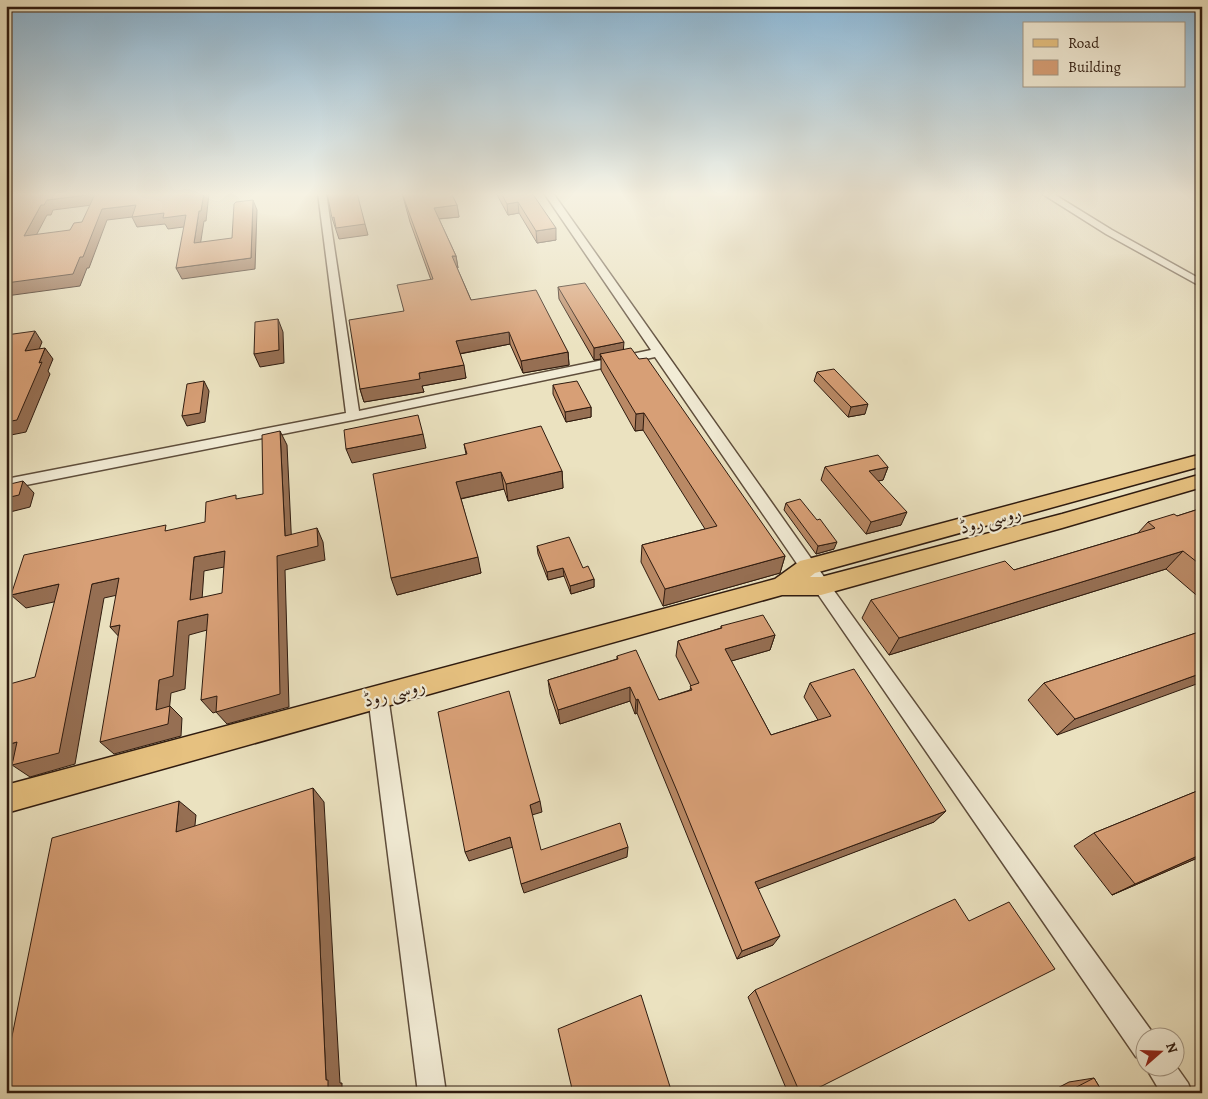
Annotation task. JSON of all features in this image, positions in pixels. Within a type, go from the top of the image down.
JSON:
[{"type":"main road","name":"روسی روڈ","points":[[782,586],[808,567],[1202,460]]},
{"type":"main road","name":"روسی روڈ","points":[[6,799],[782,586],[821,586],[1062,521],[1202,480]]},
{"type":"street","points":[[329,244],[353,416]]},
{"type":"street","points":[[584,244],[821,586],[1136,1033]]},
{"type":"street","points":[[1131,244],[1202,284]]},
{"type":"street","points":[[6,484],[353,416],[660,352]]},
{"type":"street","points":[[378,696],[432,1093]]},
{"type":"street","points":[[1166,1076],[1178,1093]]},
{"type":"building","points":[[6,244],[88,244],[73,274],[6,283]]},
{"type":"building","points":[[180,244],[251,244],[251,258],[176,268]]},
{"type":"building","points":[[420,244],[451,244],[456,256],[452,256],[471,300],[536,290],[568,352],[521,361],[509,332],[456,341],[464,365],[419,373],[420,379],[360,389],[349,320],[404,311],[397,285],[433,279]]},
{"type":"building","points":[[585,283],[624,342],[594,348],[558,287]]},
{"type":"building","points":[[278,319],[279,350],[254,354],[255,322]]},
{"type":"building","points":[[35,331],[25,351],[45,348],[39,363],[42,362],[17,420],[6,422],[6,335]]},
{"type":"building","points":[[631,348],[639,359],[647,358],[785,556],[665,589],[642,545],[717,526],[644,413],[636,414],[600,354]]},
{"type":"building","points":[[834,369],[868,404],[851,407],[817,372]]},
{"type":"building","points":[[204,381],[200,413],[182,416],[187,384]]},
{"type":"building","points":[[577,381],[591,407],[565,412],[553,385]]},
{"type":"building","points":[[418,415],[423,434],[346,449],[344,430]]},
{"type":"building","points":[[541,426],[562,471],[506,484],[501,472],[456,482],[478,557],[391,578],[373,474],[467,454],[464,444]]},
{"type":"building","points":[[280,431],[285,536],[317,528],[318,546],[277,556],[280,694],[216,712],[217,696],[201,700],[208,614],[178,621],[173,676],[159,680],[156,710],[170,706],[168,724],[100,742],[120,625],[110,627],[119,578],[92,584],[59,753],[12,765],[17,742],[6,745],[6,685],[35,677],[59,584],[11,595],[24,555],[166,525],[165,531],[205,522],[206,502],[236,495],[236,499],[263,494],[262,435]],"holes":[[[225,551],[222,593],[190,600],[194,557]]]},
{"type":"building","points":[[878,455],[888,467],[869,471],[907,512],[871,522],[825,467]]},
{"type":"building","points":[[23,481],[19,495],[6,498],[6,485]]},
{"type":"building","points":[[800,499],[817,520],[820,519],[837,542],[818,546],[786,503]]},
{"type":"building","points":[[1202,508],[1202,566],[1183,551],[899,638],[871,600],[1005,561],[1014,570],[1155,528],[1148,522]]},
{"type":"building","points":[[569,537],[583,568],[588,566],[594,579],[570,586],[563,568],[547,572],[537,546]]},
{"type":"building","points":[[763,615],[775,635],[725,649],[771,735],[831,716],[810,683],[854,669],[946,811],[755,882],[780,936],[742,951],[638,699],[636,700],[630,687],[558,710],[548,680],[618,659],[617,656],[636,650],[659,700],[692,690],[690,686],[699,683],[678,641],[722,628],[721,626]]},
{"type":"building","points":[[1202,631],[1202,673],[1075,719],[1044,683]]},
{"type":"building","points":[[509,691],[540,801],[530,805],[541,850],[620,823],[628,847],[521,884],[510,837],[465,852],[438,712]]},
{"type":"building","points":[[313,788],[328,1093],[6,1093],[6,1066],[52,838],[179,801],[176,832]]},
{"type":"building","points":[[1202,789],[1202,854],[1135,884],[1094,833]]},
{"type":"building","points":[[955,899],[969,921],[1009,902],[1055,969],[808,1093],[800,1093],[755,990]]},
{"type":"building","points":[[641,995],[672,1093],[573,1093],[558,1029]]},
{"type":"building","points":[[1094,1078],[1103,1093],[1065,1093]]}]
